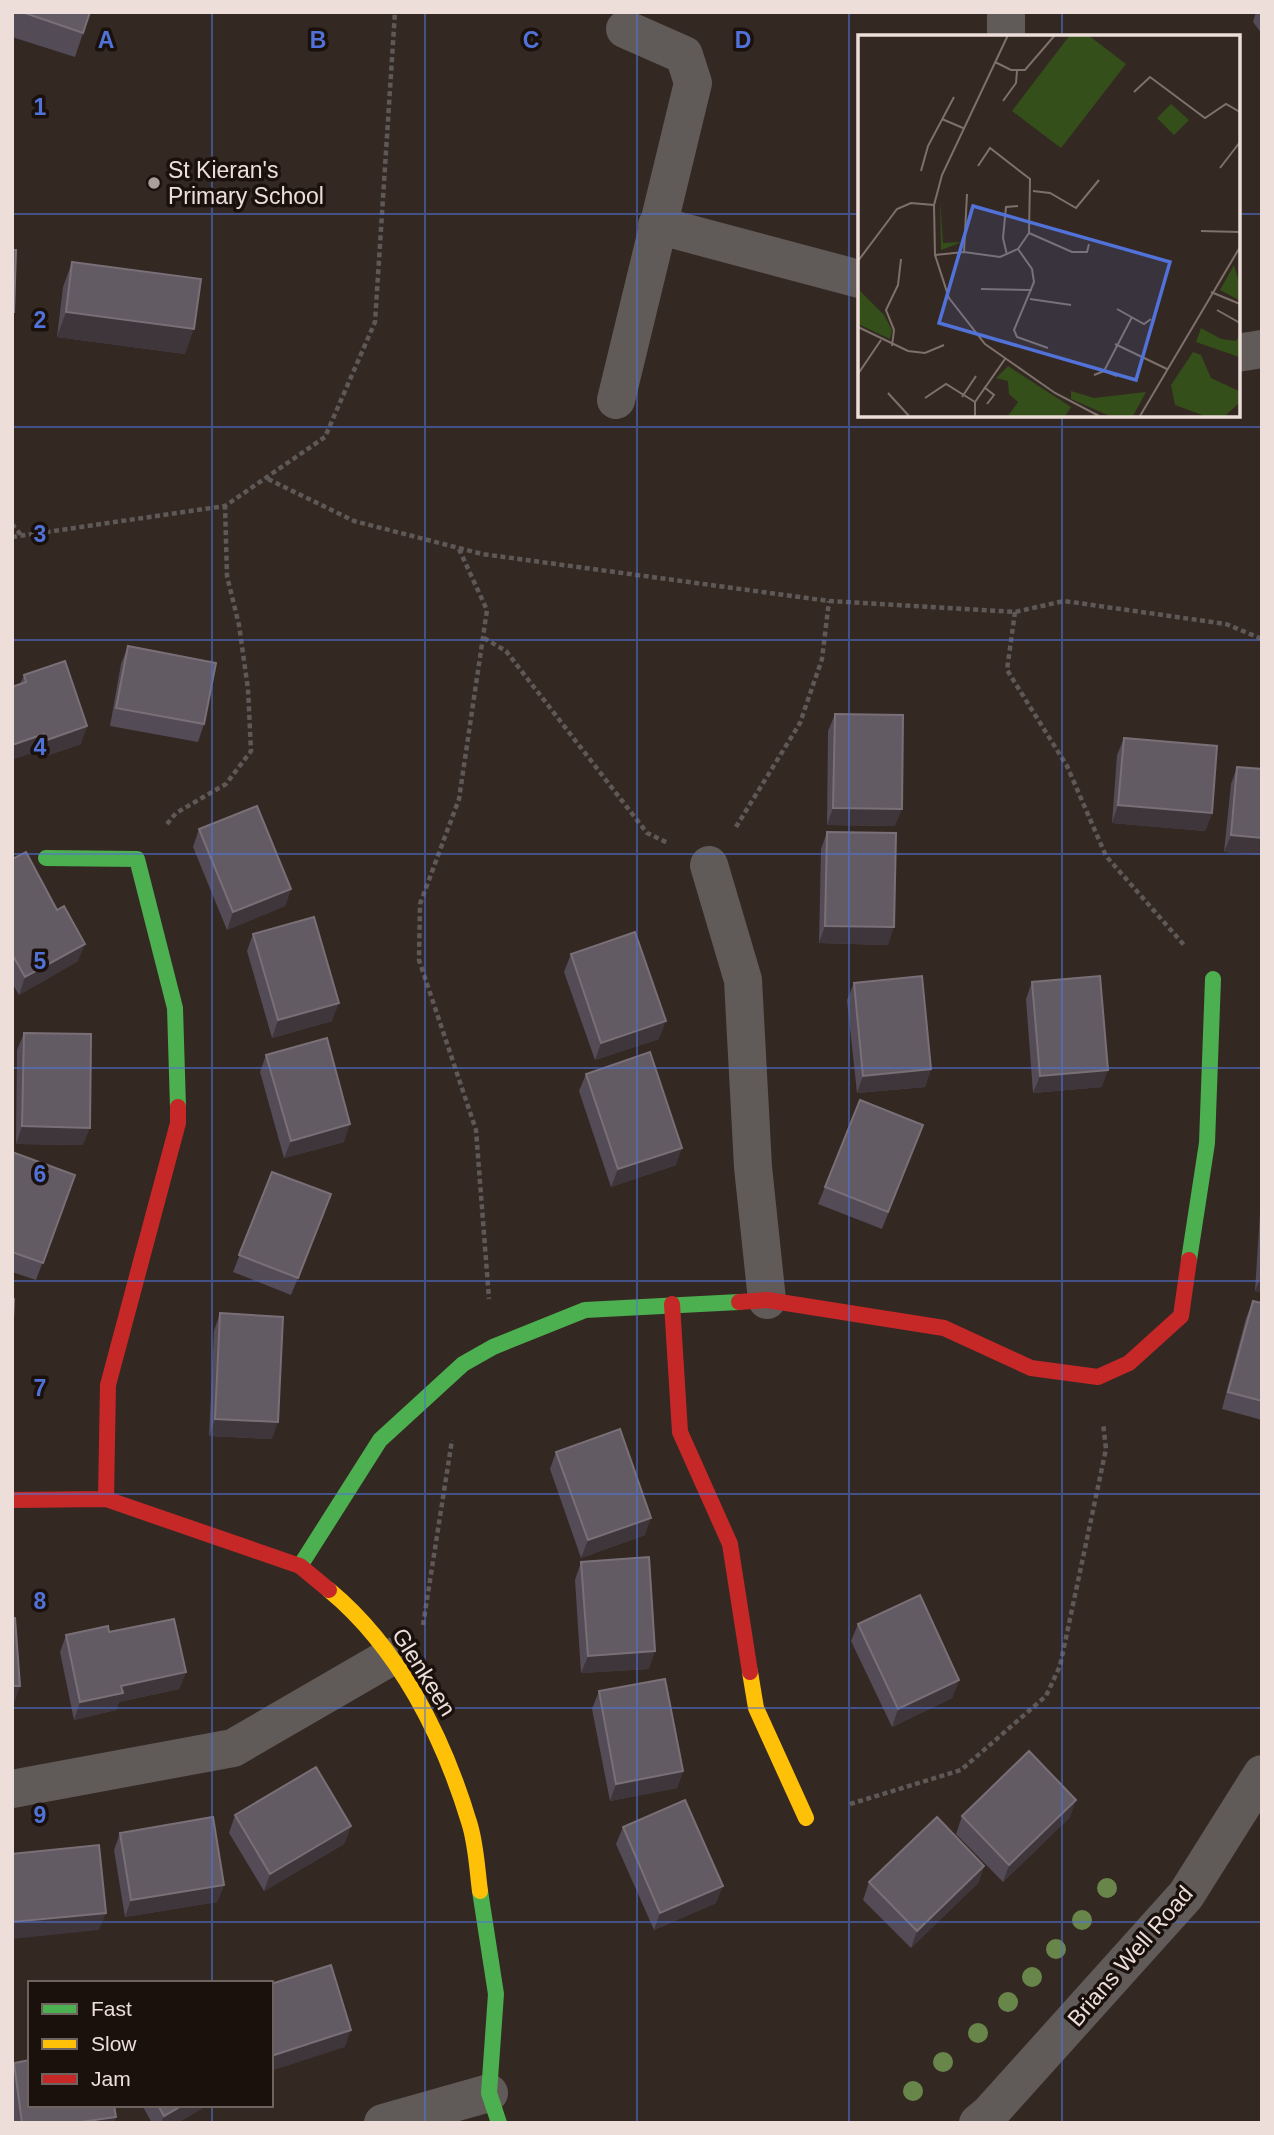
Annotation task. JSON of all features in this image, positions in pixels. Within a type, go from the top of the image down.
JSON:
[{"type":"street","points":[[1006,12],[1006,35]]},
{"type":"street","points":[[616,400],[693,83],[684,55],[625,29]]},
{"type":"street","points":[[657,225],[858,279]]},
{"type":"street","points":[[1239,353],[1262,349]]},
{"type":"street","points":[[46,858],[137,859],[175,1008],[178,1123],[108,1385],[106,1499]]},
{"type":"street","points":[[709,865],[743,980],[753,1167],[767,1300]]},
{"type":"street","points":[[300,1566],[380,1440],[463,1364],[493,1347],[585,1310],[767,1300],[944,1328],[1031,1368],[1098,1377],[1129,1363],[1181,1316],[1207,1143],[1213,978]]},
{"type":"street","points":[[672,1304],[680,1432],[730,1544],[756,1708],[806,1818]]},
{"type":"street","name":"Glenkeen","points":[[12,1500],[106,1499],[300,1566],[359,1615],[431,1720],[470,1824],[496,1994],[494,2108]]},
{"type":"street","points":[[12,1789],[233,1748],[390,1657]]},
{"type":"street","name":"Brians Well Road","points":[[978,2123],[1186,1895],[1262,1774]]},
{"type":"street","points":[[383,2123],[494,2108]]},
{"type":"path","points":[[12,537],[225,506],[268,479],[324,437],[375,322],[395,12]]},
{"type":"path","points":[[268,479],[354,521],[482,554],[829,601],[1016,612],[1064,601],[1226,624],[1262,639]]},
{"type":"path","points":[[137,859],[176,813],[226,784],[251,751],[247,676],[239,625],[227,576],[225,506]]},
{"type":"path","points":[[12,524],[22,536]]},
{"type":"path","points":[[459,548],[488,610],[459,799],[421,904],[419,960],[476,1130],[493,1347]]},
{"type":"path","points":[[484,638],[506,651],[647,833],[709,865],[754,801],[800,723],[821,659],[829,601]]},
{"type":"path","points":[[1016,612],[1007,670],[1067,766],[1106,856],[1213,978]]},
{"type":"path","points":[[413,1692],[463,1364]]},
{"type":"path","points":[[806,1818],[961,1770],[1046,1696],[1060,1666],[1106,1449],[1098,1377]]},
{"type":"building","points":[[22,12],[90,12],[83,33]]},
{"type":"building","points":[[12,250],[16,250],[14,312],[12,312]]},
{"type":"building","points":[[72,262],[201,279],[194,329],[66,312]]},
{"type":"building","points":[[128,646],[216,663],[204,724],[116,708]]},
{"type":"building","points":[[65,661],[87,726],[47,740],[44,734],[12,745],[12,687],[26,682],[24,675]]},
{"type":"building","points":[[835,714],[903,715],[902,809],[833,808]]},
{"type":"building","points":[[1124,738],[1217,746],[1212,813],[1118,805]]},
{"type":"building","points":[[1237,767],[1262,769],[1262,838],[1231,835]]},
{"type":"building","points":[[257,806],[291,889],[233,912],[199,829]]},
{"type":"building","points":[[827,832],[896,833],[894,927],[825,926]]},
{"type":"building","points":[[26,852],[57,910],[64,906],[85,944],[25,977],[12,954],[12,859]]},
{"type":"building","points":[[314,917],[339,1003],[278,1020],[253,934]]},
{"type":"building","points":[[635,932],[666,1021],[601,1043],[571,954]]},
{"type":"building","points":[[922,976],[931,1069],[863,1076],[854,983]]},
{"type":"building","points":[[1100,976],[1108,1070],[1040,1076],[1032,982]]},
{"type":"building","points":[[24,1033],[91,1034],[90,1128],[22,1126]]},
{"type":"building","points":[[327,1038],[350,1124],[291,1141],[266,1055]]},
{"type":"building","points":[[650,1052],[682,1148],[618,1169],[586,1074]]},
{"type":"building","points":[[860,1100],[923,1125],[888,1212],[825,1187]]},
{"type":"building","points":[[12,1152],[75,1175],[43,1263],[12,1252]]},
{"type":"building","points":[[272,1172],[331,1194],[298,1278],[239,1255]]},
{"type":"building","points":[[12,1299],[14,1299],[12,1341]]},
{"type":"building","points":[[1253,1301],[1262,1303],[1262,1401],[1228,1392]]},
{"type":"building","points":[[220,1313],[283,1317],[278,1422],[215,1419]]},
{"type":"building","points":[[620,1429],[651,1518],[588,1540],[556,1452]]},
{"type":"building","points":[[649,1557],[655,1651],[588,1656],[581,1562]]},
{"type":"building","points":[[920,1595],[959,1680],[898,1709],[858,1624]]},
{"type":"building","points":[[12,1618],[15,1618],[20,1686],[12,1686]]},
{"type":"building","points":[[174,1619],[186,1672],[121,1686],[123,1693],[80,1702],[66,1635],[108,1626],[109,1632]]},
{"type":"building","points":[[665,1679],[683,1771],[616,1784],[599,1691]]},
{"type":"building","points":[[1029,1751],[1076,1800],[1009,1865],[962,1816]]},
{"type":"building","points":[[316,1767],[351,1826],[270,1874],[235,1815]]},
{"type":"building","points":[[685,1800],[723,1886],[660,1913],[623,1827]]},
{"type":"building","points":[[213,1817],[224,1885],[131,1900],[120,1833]]},
{"type":"building","points":[[937,1817],[984,1866],[917,1931],[869,1882]]},
{"type":"building","points":[[99,1845],[106,1913],[12,1922],[12,1854]]},
{"type":"building","points":[[331,1965],[351,2030],[273,2055],[273,1983]]},
{"type":"building","points":[[28,2060],[28,2107],[114,2107],[116,2117],[74,2123],[22,2123],[14,2063]]},
{"type":"building","points":[[159,2107],[180,2107],[164,2116]]},
{"type":"traffic: fast","points":[[46,858],[137,859],[175,1008],[178,1107]]},
{"type":"traffic: fast","points":[[1189,1260],[1207,1143],[1213,979]]},
{"type":"traffic: fast","points":[[300,1566],[380,1440],[463,1364],[493,1347],[585,1310],[739,1302]]},
{"type":"traffic: fast","points":[[480,1891],[496,1994],[489,2093],[499,2123]]},
{"type":"traffic: slow","points":[[329,1590],[377,1639],[416,1695],[432,1726],[471,1830],[480,1891]]},
{"type":"traffic: slow","points":[[750,1672],[756,1708],[806,1818]]},
{"type":"traffic: jam","points":[[106,1499],[108,1385],[178,1123],[178,1107]]},
{"type":"traffic: jam","points":[[739,1302],[767,1300],[944,1328],[1031,1368],[1098,1377],[1129,1363],[1181,1316],[1189,1260]]},
{"type":"traffic: jam","points":[[672,1304],[680,1432],[730,1544],[750,1672]]},
{"type":"traffic: jam","points":[[12,1500],[106,1499],[300,1566],[329,1590]]},
{"type":"place","name":"St Kieran's Primary School","points":[[154,183]]}]
